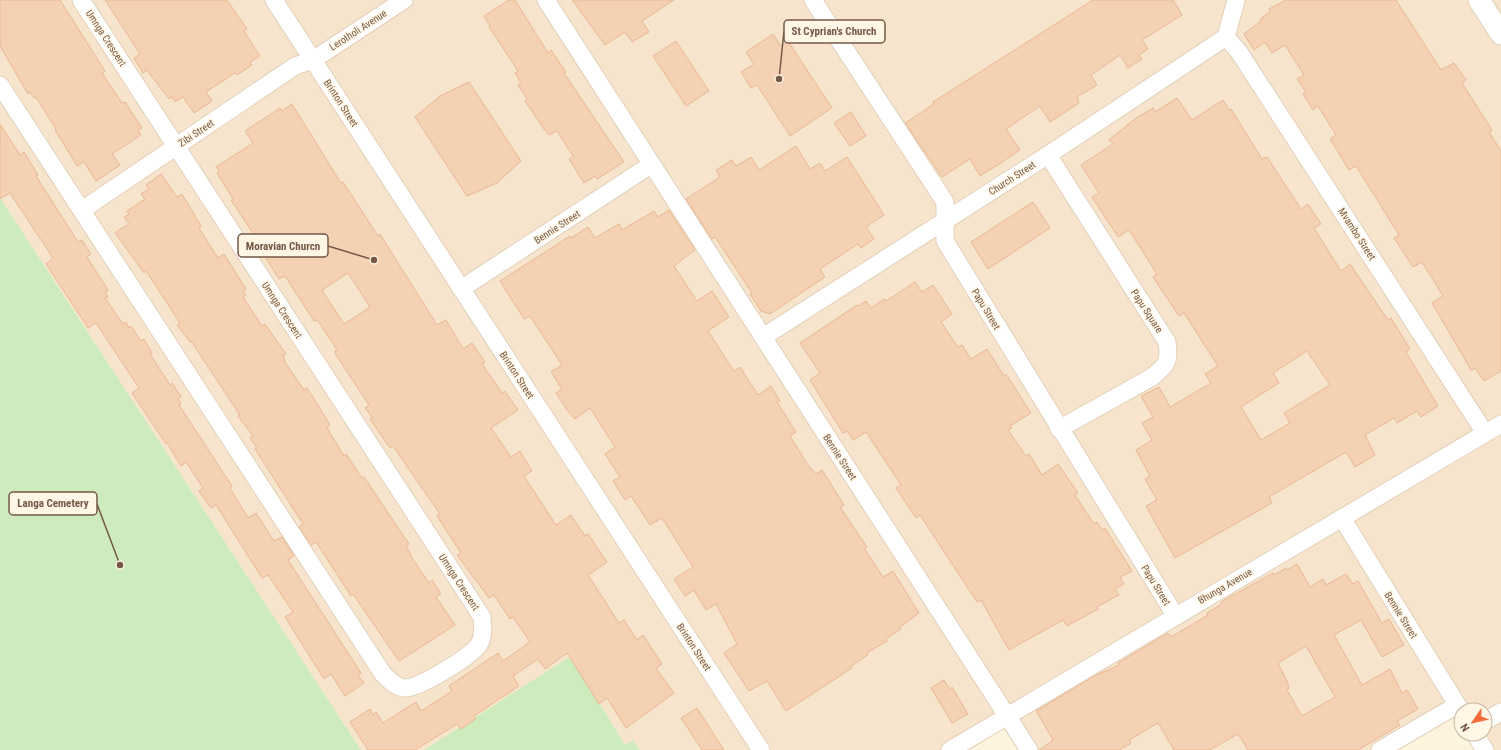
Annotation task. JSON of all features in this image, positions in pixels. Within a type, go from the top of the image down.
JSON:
[{"type":"street","name":"Umnga Crescent","points":[[0,85],[383,674],[394,685],[405,688],[420,684],[463,658],[478,646],[483,633],[482,617],[81,0]]},
{"type":"street","name":"Brinton Street","points":[[274,0],[761,750]]},
{"type":"street","name":"Lerotholi Avenue","points":[[313,60],[404,0]]},
{"type":"street","name":"Bennie Street","points":[[546,0],[1029,750]]},
{"type":"street","name":"Papu Street","points":[[813,0],[945,202],[945,241],[1059,429],[1175,615]]},
{"type":"street","points":[[1226,37],[1236,0]]},
{"type":"street","points":[[1479,0],[1501,34]]},
{"type":"street","name":"Church Street","points":[[763,337],[1048,155],[1226,37]]},
{"type":"street","name":"Mvambo Street","points":[[1226,37],[1239,52],[1485,433]]},
{"type":"street","name":"Zibi Street","points":[[82,210],[295,66],[313,60]]},
{"type":"street","name":"Papu Square","points":[[1048,155],[1167,342],[1169,355],[1165,366],[1152,377],[1059,429]]},
{"type":"street","name":"Bennie Street","points":[[461,289],[652,164]]},
{"type":"street","name":"Bhunga Avenue","points":[[950,750],[1175,615],[1501,424]]},
{"type":"street","name":"Bennie Street","points":[[1342,518],[1455,702]]},
{"type":"street","points":[[1380,750],[1453,711]]},
{"type":"shaded area","points":[[0,0],[1501,0],[1501,750],[1485,750],[1485,742],[1493,742],[1493,702],[1453,702],[1453,714],[1380,750],[1029,750],[1007,716],[950,750],[640,750],[633,740],[625,745],[571,656],[424,750],[361,750],[0,198]]},
{"type":"green space","points":[[0,198],[361,750],[0,750]]},
{"type":"green space","points":[[571,656],[625,745],[633,740],[640,750],[424,750]]},
{"type":"building","points":[[0,0],[60,0],[105,71],[102,73],[122,103],[125,102],[142,128],[138,130],[141,135],[112,154],[120,165],[96,181],[84,162],[77,166],[36,97],[34,98],[30,92],[28,94],[0,46]]},
{"type":"building","points":[[105,0],[227,0],[247,29],[244,31],[260,56],[250,62],[252,65],[237,75],[235,73],[206,92],[212,101],[194,113],[183,97],[175,102],[172,97],[169,99],[147,70],[143,73],[134,58],[140,54]]},
{"type":"building","points":[[509,0],[515,0],[548,53],[551,50],[566,72],[564,73],[624,162],[597,179],[595,176],[584,183],[569,159],[573,156],[557,131],[549,135],[525,101],[527,99],[518,85],[521,83],[515,73],[518,71],[489,27],[490,26],[484,16]]},
{"type":"building","points":[[572,0],[674,0],[642,21],[649,32],[632,42],[625,32],[605,45]]},
{"type":"building","points":[[1093,0],[1173,0],[1182,15],[1142,40],[1148,49],[1139,55],[1142,59],[1128,68],[1120,55],[1091,75],[1097,85],[1077,97],[1079,103],[1050,122],[1040,106],[1006,129],[1020,150],[1001,163],[980,176],[970,159],[942,177],[905,123],[934,104],[933,102]]},
{"type":"building","points":[[1286,0],[1396,0],[1441,70],[1454,63],[1466,80],[1462,83],[1492,130],[1489,132],[1501,151],[1501,371],[1484,381],[1475,368],[1471,370],[1432,303],[1443,296],[1422,262],[1413,267],[1394,238],[1399,235],[1356,166],[1349,170],[1330,139],[1336,135],[1318,106],[1313,110],[1303,94],[1306,92],[1297,79],[1304,75],[1285,45],[1272,53],[1265,42],[1254,50],[1244,34],[1270,12],[1269,9]]},
{"type":"building","points":[[773,34],[781,46],[788,41],[832,108],[790,136],[757,85],[751,88],[741,72],[754,64],[746,52]]},
{"type":"building","points":[[676,41],[709,91],[686,106],[653,56]]},
{"type":"building","points":[[469,82],[521,161],[497,183],[467,196],[415,117],[440,96]]},
{"type":"building","points":[[1177,98],[1192,120],[1223,100],[1229,110],[1231,109],[1262,159],[1267,157],[1301,209],[1308,204],[1321,224],[1314,228],[1341,271],[1350,264],[1388,320],[1391,318],[1410,349],[1406,352],[1438,406],[1421,417],[1417,411],[1397,423],[1394,418],[1365,435],[1375,455],[1355,467],[1346,452],[1269,497],[1272,503],[1175,558],[1146,506],[1157,500],[1145,479],[1150,476],[1136,450],[1152,440],[1142,423],[1153,417],[1141,396],[1159,387],[1170,407],[1211,383],[1205,374],[1218,366],[1184,313],[1179,316],[1153,277],[1157,274],[1129,230],[1118,237],[1092,197],[1099,193],[1081,165],[1113,144],[1109,140],[1136,118],[1153,108],[1155,112]],"holes":[[[1307,351],[1330,385],[1284,413],[1290,423],[1261,440],[1241,407],[1279,383],[1273,373]]]},
{"type":"building","points":[[292,104],[341,183],[343,182],[378,236],[380,234],[437,325],[446,320],[463,349],[472,343],[485,362],[482,364],[502,393],[505,391],[518,410],[491,428],[511,457],[520,451],[532,471],[524,476],[556,525],[571,515],[585,536],[588,534],[607,562],[588,575],[619,623],[624,620],[637,640],[643,635],[662,664],[656,668],[674,693],[626,728],[607,698],[599,704],[567,653],[545,669],[538,659],[513,676],[519,686],[474,716],[476,719],[461,729],[457,724],[415,750],[368,750],[350,722],[370,709],[373,715],[376,712],[383,723],[416,702],[421,711],[452,691],[449,686],[498,653],[503,661],[530,642],[513,617],[510,619],[494,595],[489,598],[457,555],[461,553],[437,516],[440,514],[393,446],[390,448],[370,419],[372,417],[365,408],[369,405],[336,355],[335,351],[337,350],[320,324],[316,320],[314,321],[285,276],[279,279],[262,252],[264,250],[231,200],[233,199],[217,173],[219,171],[216,167],[253,143],[245,131],[280,108],[282,111]],"holes":[[[348,273],[370,307],[344,324],[322,290]]]},
{"type":"building","points":[[851,112],[866,136],[850,146],[834,123]]},
{"type":"building","points":[[0,124],[20,155],[24,152],[38,175],[36,176],[78,242],[82,240],[91,254],[87,257],[108,290],[105,292],[108,297],[105,298],[123,324],[126,322],[129,328],[131,326],[141,341],[144,339],[152,353],[150,354],[170,385],[172,383],[181,397],[178,399],[181,404],[179,405],[232,486],[230,488],[248,518],[256,513],[274,541],[282,537],[294,556],[288,560],[361,673],[358,675],[364,683],[345,696],[331,674],[324,679],[285,617],[293,612],[268,575],[262,578],[216,505],[211,508],[199,491],[203,488],[186,462],[181,466],[167,443],[166,444],[132,393],[139,388],[96,323],[88,328],[46,264],[53,258],[10,193],[0,199]]},
{"type":"building","points":[[796,146],[810,169],[820,163],[825,171],[847,157],[884,215],[866,227],[874,239],[861,248],[858,244],[820,269],[825,277],[770,314],[761,311],[750,294],[752,293],[715,237],[712,239],[686,199],[720,177],[716,170],[732,160],[736,166],[751,157],[759,170]]},
{"type":"building","points":[[161,174],[177,197],[182,194],[201,226],[199,228],[218,258],[224,254],[246,289],[243,291],[246,295],[243,297],[262,326],[265,324],[286,354],[283,356],[285,362],[304,390],[307,388],[316,402],[330,425],[327,428],[344,456],[346,454],[362,478],[364,477],[409,544],[406,546],[411,554],[410,555],[429,583],[432,580],[441,594],[436,597],[455,625],[399,661],[353,594],[351,596],[316,542],[311,545],[299,527],[303,524],[255,449],[257,448],[250,438],[253,436],[238,416],[240,415],[191,341],[190,342],[177,325],[180,323],[146,271],[144,273],[116,234],[116,232],[129,224],[124,217],[129,214],[127,211],[145,199],[141,194],[149,189],[146,185]]},
{"type":"building","points":[[1033,202],[1050,228],[988,269],[971,242]]},
{"type":"building","points":[[669,210],[695,250],[674,266],[697,301],[712,291],[729,317],[708,331],[734,371],[740,367],[758,395],[771,386],[780,401],[777,402],[796,432],[790,436],[808,465],[816,474],[822,470],[844,505],[840,507],[867,547],[864,548],[883,577],[893,571],[919,613],[900,627],[901,629],[886,639],[887,641],[867,653],[868,655],[851,666],[852,668],[786,711],[767,681],[749,691],[724,653],[737,644],[716,604],[706,610],[694,590],[685,596],[674,579],[693,567],[662,518],[650,525],[631,496],[625,500],[613,481],[620,477],[605,454],[615,447],[590,408],[575,419],[567,410],[556,393],[562,389],[551,372],[562,365],[530,316],[524,319],[500,281],[570,236],[571,238],[588,227],[595,238],[619,224],[622,230],[654,211],[658,217]]},
{"type":"building","points":[[915,282],[922,292],[933,285],[952,314],[941,322],[958,347],[962,345],[971,359],[987,349],[1004,376],[1006,374],[1031,413],[1010,426],[1012,428],[1008,430],[1026,456],[1029,454],[1042,475],[1058,464],[1078,493],[1075,495],[1094,524],[1097,522],[1102,530],[1105,528],[1132,571],[1120,577],[1124,584],[1115,589],[1119,595],[1097,607],[1098,609],[1067,626],[1063,620],[1009,650],[981,600],[977,602],[920,515],[916,518],[896,488],[901,485],[866,432],[853,440],[847,431],[843,433],[810,380],[820,373],[800,343],[857,305],[858,306],[866,301],[871,308],[884,299],[886,301]]},
{"type":"building","points":[[1297,564],[1310,587],[1323,579],[1326,585],[1346,574],[1353,584],[1358,581],[1382,623],[1389,619],[1404,645],[1382,657],[1361,620],[1334,635],[1362,685],[1390,669],[1402,693],[1407,690],[1418,709],[1397,721],[1400,725],[1358,750],[1248,750],[1238,734],[1210,750],[1174,750],[1158,723],[1129,740],[1131,743],[1120,750],[1039,750],[1053,740],[1036,711],[1096,675],[1119,665],[1118,663],[1168,633],[1171,637],[1208,615],[1207,613],[1222,604],[1221,602],[1273,573],[1274,575],[1286,568],[1287,570]],"holes":[[[1306,646],[1335,697],[1302,716],[1287,690],[1289,688],[1287,681],[1278,663]]]},
{"type":"building","points":[[944,680],[950,689],[952,687],[968,714],[952,723],[931,688]]},
{"type":"building","points":[[697,708],[724,750],[702,750],[681,718]]},
{"type":"place","name":"St Cyprian's Church","points":[[779,79]]},
{"type":"place","name":"Moravian Churcn","points":[[374,260]]},
{"type":"place","name":"Langa Cemetery","points":[[120,565]]}]
